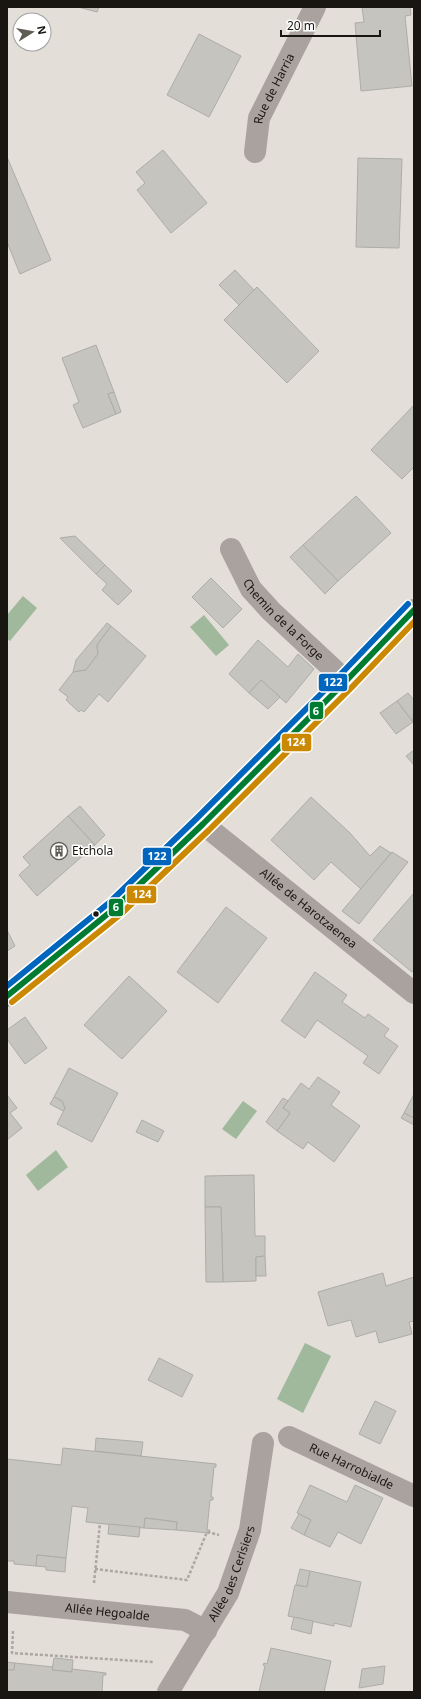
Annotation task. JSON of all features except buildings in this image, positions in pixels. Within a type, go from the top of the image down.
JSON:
[{"type":"main road","points":[[7,996],[115,908],[203,824],[346,681],[414,610]]},
{"type":"street","name":"Rue de Harria","points":[[256,152],[259,118],[315,7]]},
{"type":"street","name":"Chemin de la Forge","points":[[231,549],[251,589],[256,595],[271,611],[346,681]]},
{"type":"street","name":"Allée de Harotzaenea","points":[[203,824],[414,993]]},
{"type":"street","name":"Rue Harrobialde","points":[[289,1437],[414,1496]]},
{"type":"street","name":"Allée des Cerisiers","points":[[174,1683],[228,1593],[250,1530],[263,1443]]},
{"type":"street","name":"Allée Hegoalde","points":[[12,1602],[185,1620],[206,1631]]},
{"type":"path","points":[[92,1610],[100,1524]]},
{"type":"path","points":[[96,1568],[187,1580],[207,1532],[245,1542]]},
{"type":"path","points":[[12,1602],[14,1618],[12,1653],[155,1662],[174,1683]]},
{"type":"shaded area","points":[[23,596],[37,608],[10,641],[7,639],[7,615]]},
{"type":"shaded area","points":[[204,615],[229,645],[216,656],[190,627]]},
{"type":"shaded area","points":[[243,1101],[257,1111],[236,1139],[222,1129]]},
{"type":"shaded area","points":[[56,1150],[68,1167],[38,1191],[26,1175]]},
{"type":"shaded area","points":[[305,1343],[331,1356],[303,1413],[277,1399]]},
{"type":"transit line","name":"122","points":[[7,986],[110,902],[197,818],[340,675],[408,604]]},
{"type":"transit line","name":"6","points":[[7,996],[115,908],[203,824],[346,681],[414,610]]},
{"type":"transit line","name":"124","points":[[12,1002],[121,914],[209,830],[352,687],[414,622]]},
{"type":"place","name":"Etchola","points":[[59,851]]}]
